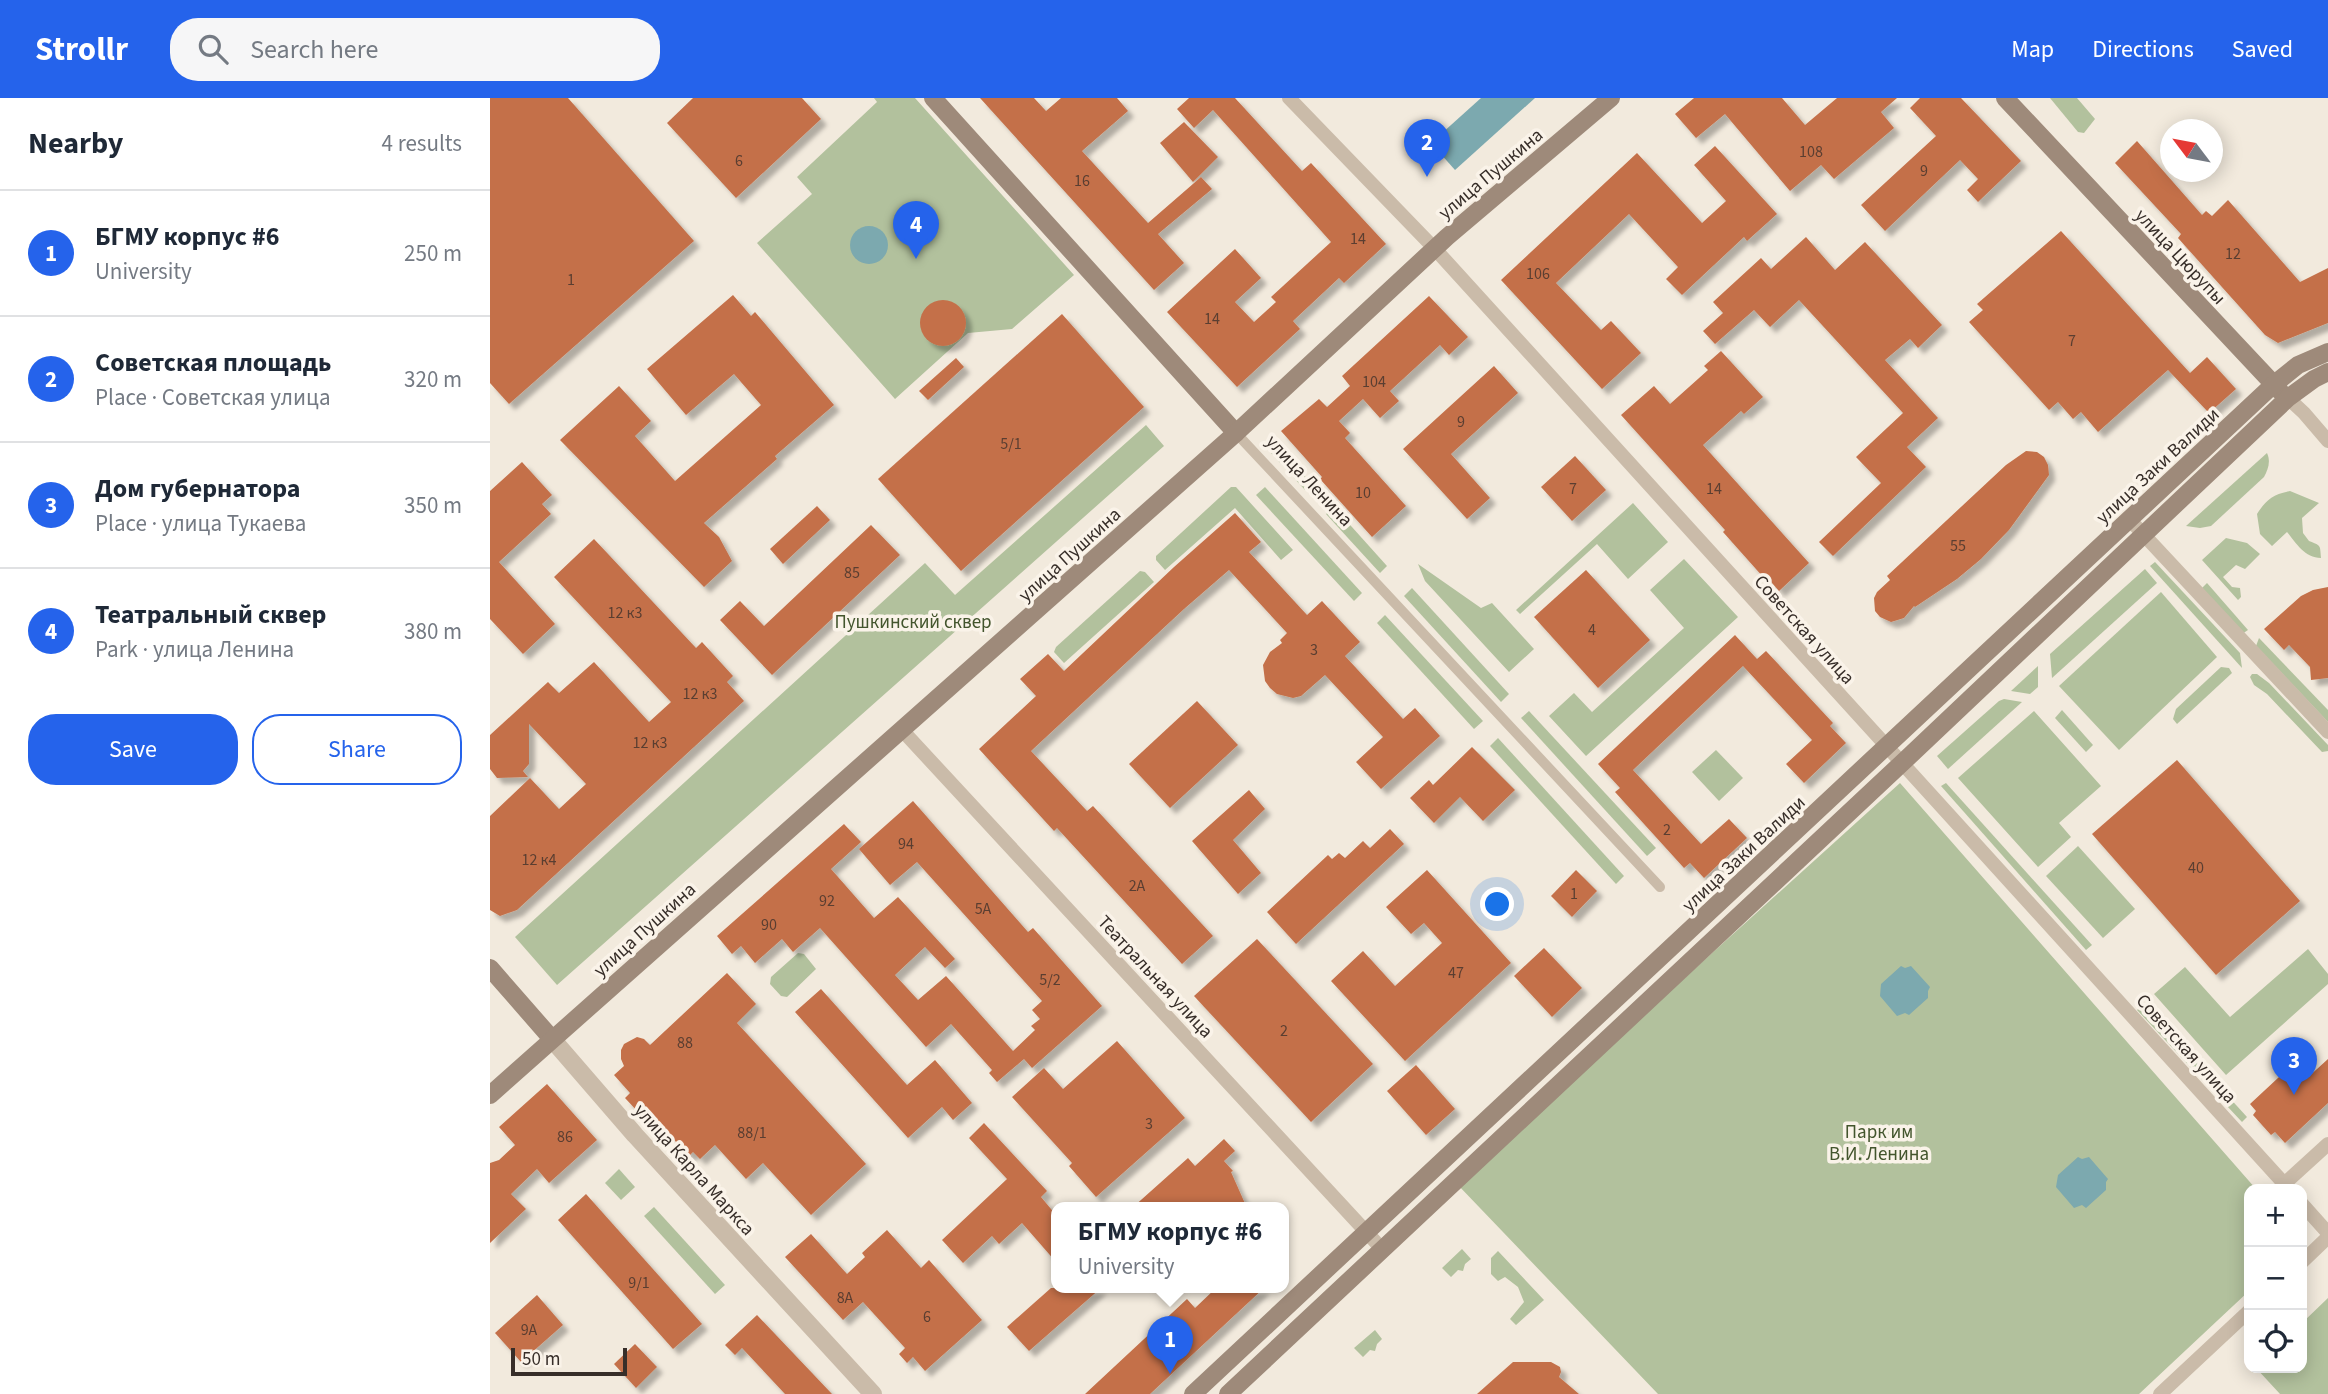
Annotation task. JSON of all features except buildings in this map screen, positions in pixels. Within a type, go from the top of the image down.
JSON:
[{"type":"main road","name":"улица Ленина","points":[[933,98],[1237,433]]},
{"type":"main road","name":"улица Пушкина","points":[[490,1095],[1237,433],[1435,249],[1611,98]]},
{"type":"main road","name":"улица Цюрупы","points":[[2005,98],[2288,398]]},
{"type":"main road","name":"улица Заки Валиди","points":[[1194,1394],[2273,385],[2298,365],[2328,352]]},
{"type":"main road","points":[[1228,1394],[2288,398],[2328,372]]},
{"type":"main road","name":"улица Карла Маркса","points":[[490,968],[552,1039]]},
{"type":"street","name":"Советская улица","points":[[1289,98],[1435,249],[2283,1184]]},
{"type":"street","name":"улица Цюрупы","points":[[2288,398],[2328,442]]},
{"type":"street","name":"улица Ленина","points":[[1237,433],[1660,887]]},
{"type":"street","points":[[2130,520],[2328,732]]},
{"type":"street","name":"Театральная улица","points":[[902,730],[1382,1249]]},
{"type":"street","name":"улица Карла Маркса","points":[[552,1039],[635,1135],[873,1394]]},
{"type":"street","points":[[2289,1184],[2328,1144]]},
{"type":"street","points":[[2307,1210],[2328,1235],[2307,1257]]},
{"type":"street","points":[[2160,1394],[2244,1316]]},
{"type":"green space","points":[[874,98],[915,98],[1074,275],[1012,329],[968,333],[895,399],[757,243],[812,194],[797,177],[877,102]]},
{"type":"green space","points":[[2050,98],[2077,98],[2095,119],[2084,133],[2078,132]]},
{"type":"green space","name":"Пушкинский сквер","points":[[1146,425],[1164,446],[557,985],[515,937],[925,563],[955,595]]},
{"type":"green space","points":[[1278,447],[1312,484],[1305,490],[1271,453]]},
{"type":"green space","points":[[2267,453],[2269,459],[2264,477],[2211,526],[2186,526]]},
{"type":"green space","points":[[1231,487],[1236,487],[1293,550],[1281,560],[1235,508],[1165,570],[1156,560],[1156,556]]},
{"type":"green space","points":[[1265,487],[1362,593],[1354,601],[1256,495]]},
{"type":"green space","points":[[2290,491],[2319,503],[2302,518],[2303,533],[2309,541],[2319,546],[2321,558],[2306,553],[2287,532],[2272,546],[2260,534],[2257,514],[2260,509],[2274,496]]},
{"type":"green space","points":[[1633,503],[1668,542],[1628,579],[1597,544],[1520,614],[1516,610]]},
{"type":"green space","points":[[1334,507],[1387,566],[1380,573],[1326,514]]},
{"type":"green space","points":[[2226,538],[2247,543],[2260,554],[2245,569],[2236,565],[2223,577],[2232,587],[2240,588],[2241,597],[2238,600],[2202,560]]},
{"type":"green space","points":[[1684,559],[1738,617],[1586,756],[1549,716],[1574,693],[1592,712],[1684,628],[1650,590]]},
{"type":"green space","points":[[2155,562],[2240,653],[2242,668],[2150,566]]},
{"type":"green space","points":[[1418,564],[1481,608],[1492,603],[1534,649],[1509,672],[1425,581]]},
{"type":"green space","points":[[2145,569],[2157,583],[2052,678],[2050,654]]},
{"type":"green space","points":[[1140,571],[1145,572],[1154,582],[1064,663],[1054,652],[1056,647]]},
{"type":"green space","points":[[2207,583],[2248,630],[2242,634],[2202,588]]},
{"type":"green space","points":[[1412,588],[1509,694],[1501,702],[1404,596]]},
{"type":"green space","points":[[2161,592],[2217,657],[2119,750],[2059,686]]},
{"type":"green space","points":[[1385,615],[1483,721],[1474,729],[1377,623]]},
{"type":"green space","points":[[2259,638],[2328,710],[2328,722],[2256,646]]},
{"type":"green space","points":[[2038,666],[2038,687],[2030,694],[2011,691]]},
{"type":"green space","points":[[2221,667],[2229,668],[2232,673],[2177,724],[2173,719],[2176,709]]},
{"type":"green space","points":[[2257,674],[2269,683],[2328,745],[2328,751],[2322,752],[2267,694],[2254,685],[2250,677]]},
{"type":"green space","points":[[2004,699],[2022,702],[1948,769],[1937,756]]},
{"type":"green space","points":[[2062,710],[2093,745],[2086,752],[2055,718]]},
{"type":"green space","points":[[1529,711],[1656,848],[1647,856],[1521,718]]},
{"type":"green space","points":[[2034,711],[2101,786],[2059,823],[2071,837],[2038,867],[1958,778]]},
{"type":"green space","points":[[1498,738],[1624,876],[1616,884],[1490,746]]},
{"type":"green space","points":[[1716,750],[1743,778],[1719,801],[1692,772]]},
{"type":"green space","name":"Парк им В.И. Ленина","points":[[1900,783],[2252,1184],[2244,1184],[2244,1296],[2139,1394],[1658,1394],[1457,1184]]},
{"type":"green space","points":[[1946,783],[2092,945],[2086,950],[1941,786]]},
{"type":"green space","points":[[2078,846],[2135,909],[2103,938],[2046,876]]},
{"type":"green space","points":[[2308,949],[2328,974],[2328,984],[2226,1075],[2154,994],[2185,967],[2230,1017]]},
{"type":"green space","points":[[798,953],[804,954],[816,969],[787,997],[781,996],[770,984],[771,977]]},
{"type":"green space","points":[[2144,1004],[2247,1117],[2242,1122],[2137,1010]]},
{"type":"green space","points":[[619,1169],[635,1187],[621,1200],[605,1183]]},
{"type":"green space","points":[[654,1207],[725,1285],[715,1294],[644,1216]]},
{"type":"green space","points":[[1462,1249],[1471,1259],[1465,1264],[1463,1271],[1458,1270],[1451,1277],[1442,1268]]},
{"type":"green space","points":[[1498,1251],[1544,1300],[1516,1325],[1510,1319],[1524,1302],[1518,1287],[1505,1277],[1498,1281],[1491,1274],[1491,1258]]},
{"type":"green space","points":[[2328,1298],[2328,1394],[2280,1394],[2261,1373],[2307,1373],[2307,1318]]},
{"type":"green space","points":[[1375,1330],[1382,1339],[1375,1351],[1370,1350],[1363,1357],[1354,1348]]},
{"type":"water","points":[[1481,98],[1535,98],[1455,170],[1431,143]]},
{"type":"water","points":[[869,226],[883,231],[888,245],[883,259],[869,264],[855,259],[850,245],[855,231]]},
{"type":"water","points":[[1901,966],[1911,966],[1930,987],[1928,998],[1909,1015],[1905,1013],[1897,1016],[1880,996],[1881,984]]},
{"type":"water","points":[[2078,1157],[2089,1157],[2108,1179],[2106,1190],[2086,1208],[2082,1205],[2074,1208],[2056,1187],[2058,1175]]},
{"type":"place","name":"Советская площадь","points":[[1427,177]]},
{"type":"place","name":"Театральный сквер","points":[[916,259]]},
{"type":"place","name":"Дом губернатора","points":[[2294,1095]]},
{"type":"place","name":"БГМУ корпус #6","points":[[1170,1374]]}]
